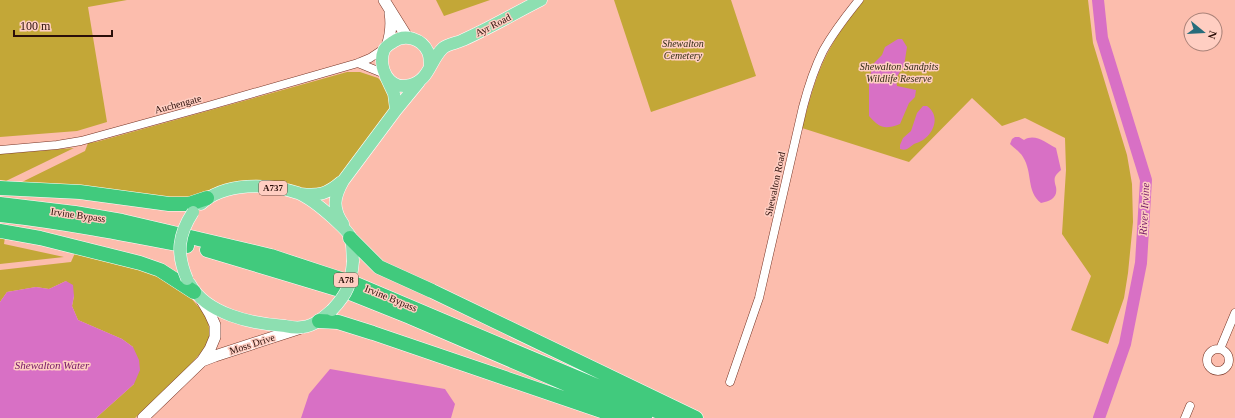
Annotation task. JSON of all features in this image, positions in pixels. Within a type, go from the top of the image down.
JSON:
[{"type":"highway","points":[[0,188],[80,192],[169,204],[189,204],[208,198]]},
{"type":"highway","name":"Irvine Bypass","points":[[0,204],[75,213],[122,221],[271,256],[356,284],[673,418]]},
{"type":"highway","name":"Irvine Bypass","points":[[0,215],[41,219],[85,226],[207,250],[350,293],[410,317],[645,418]]},
{"type":"highway","points":[[0,231],[40,238],[140,263],[160,270],[198,295]]},
{"type":"highway","points":[[348,234],[379,267],[696,418]]},
{"type":"highway","points":[[319,321],[338,322],[373,333],[622,418]]},
{"type":"main road","name":"Ayr Road","points":[[444,47],[462,40],[541,0]]},
{"type":"main road","points":[[387,5],[411,38],[424,45],[428,52],[430,67]]},
{"type":"main road","points":[[387,5],[392,23],[391,35],[381,61],[385,75],[394,94],[396,110]]},
{"type":"main road","points":[[386,47],[397,39],[411,38],[444,47]]},
{"type":"main road","name":"A737","points":[[343,181],[332,191],[315,195],[298,194],[265,187],[249,186],[232,188],[208,198],[193,212],[185,223],[180,237],[181,258],[187,279],[198,295],[224,312],[244,320],[266,325],[303,327],[319,321],[332,310],[343,298],[349,286],[353,261],[348,234],[338,217],[335,203],[337,192],[343,181],[396,110],[426,75],[444,47]]},
{"type":"main road","points":[[385,75],[398,85],[409,86],[420,82]]},
{"type":"main road","name":"A737","points":[[298,194],[325,210],[348,234]]},
{"type":"main road","name":"Moss Drive","points":[[143,418],[202,361],[210,349],[214,337],[215,325],[198,295]]},
{"type":"main road","name":"Moss Drive","points":[[202,361],[303,327]]},
{"type":"street","name":"Shewalton Road","points":[[730,382],[759,298],[802,107],[812,76],[824,51],[842,20],[859,0]]},
{"type":"street","name":"Auchengate","points":[[0,150],[57,145],[81,141],[358,63],[370,58],[386,47]]},
{"type":"street","points":[[358,63],[385,75]]},
{"type":"street","points":[[1220,349],[1235,314]]},
{"type":"street","points":[[1185,418],[1190,406]]},
{"type":"green space","points":[[0,0],[127,0],[88,7],[107,122],[77,131],[0,137]]},
{"type":"green space","points":[[436,0],[490,0],[444,16]]},
{"type":"green space","name":"Shewalton Cemetery","points":[[614,0],[731,0],[756,76],[651,112]]},
{"type":"green space","name":"Shewalton Sandpits Wildlife Reserve","points":[[864,0],[1088,0],[1093,43],[1127,155],[1132,184],[1133,222],[1128,273],[1124,298],[1108,344],[1071,330],[1091,276],[1062,234],[1066,170],[1065,138],[1025,118],[1002,126],[972,98],[909,162],[802,128],[816,81],[827,54],[849,19]]},
{"type":"green space","points":[[347,72],[360,72],[378,78],[386,86],[391,101],[389,114],[339,179],[326,188],[313,192],[252,182],[212,189],[185,199],[22,182],[85,151],[88,143]]},
{"type":"green space","points":[[74,148],[6,181],[0,180],[0,154]]},
{"type":"green space","points":[[0,236],[5,237],[4,244],[64,257],[0,264]]},
{"type":"green space","points":[[75,253],[142,266],[190,297],[203,312],[208,322],[210,334],[206,347],[190,365],[135,418],[96,418],[134,384],[133,347],[122,339],[78,320],[72,306],[74,296],[66,281],[49,289],[36,287],[7,292],[0,302],[0,270],[71,262]]},
{"type":"water","points":[[898,39],[902,39],[907,47],[904,66],[896,78],[897,86],[916,90],[915,97],[909,103],[900,124],[890,127],[883,127],[869,116],[869,80],[873,64],[882,55],[885,47]]},
{"type":"water","points":[[923,106],[927,106],[934,114],[935,119],[931,133],[923,140],[909,148],[902,150],[900,149],[903,138],[911,131],[917,113]]},
{"type":"water","points":[[1019,137],[1024,140],[1028,138],[1036,138],[1056,148],[1061,170],[1055,177],[1056,194],[1050,200],[1041,203],[1033,193],[1026,163],[1022,155],[1010,144],[1012,139]]},
{"type":"water","name":"Shewalton Water","points":[[66,281],[73,285],[74,296],[72,306],[78,320],[122,339],[133,347],[139,360],[140,370],[134,384],[96,418],[0,418],[0,302],[7,292],[36,287],[49,289]]},
{"type":"water","points":[[330,369],[445,389],[455,404],[451,418],[301,418],[309,394]]},
{"type":"waterway","name":"River Irvine","points":[[1098,0],[1102,38],[1146,180],[1141,263],[1125,344],[1099,418]]}]
